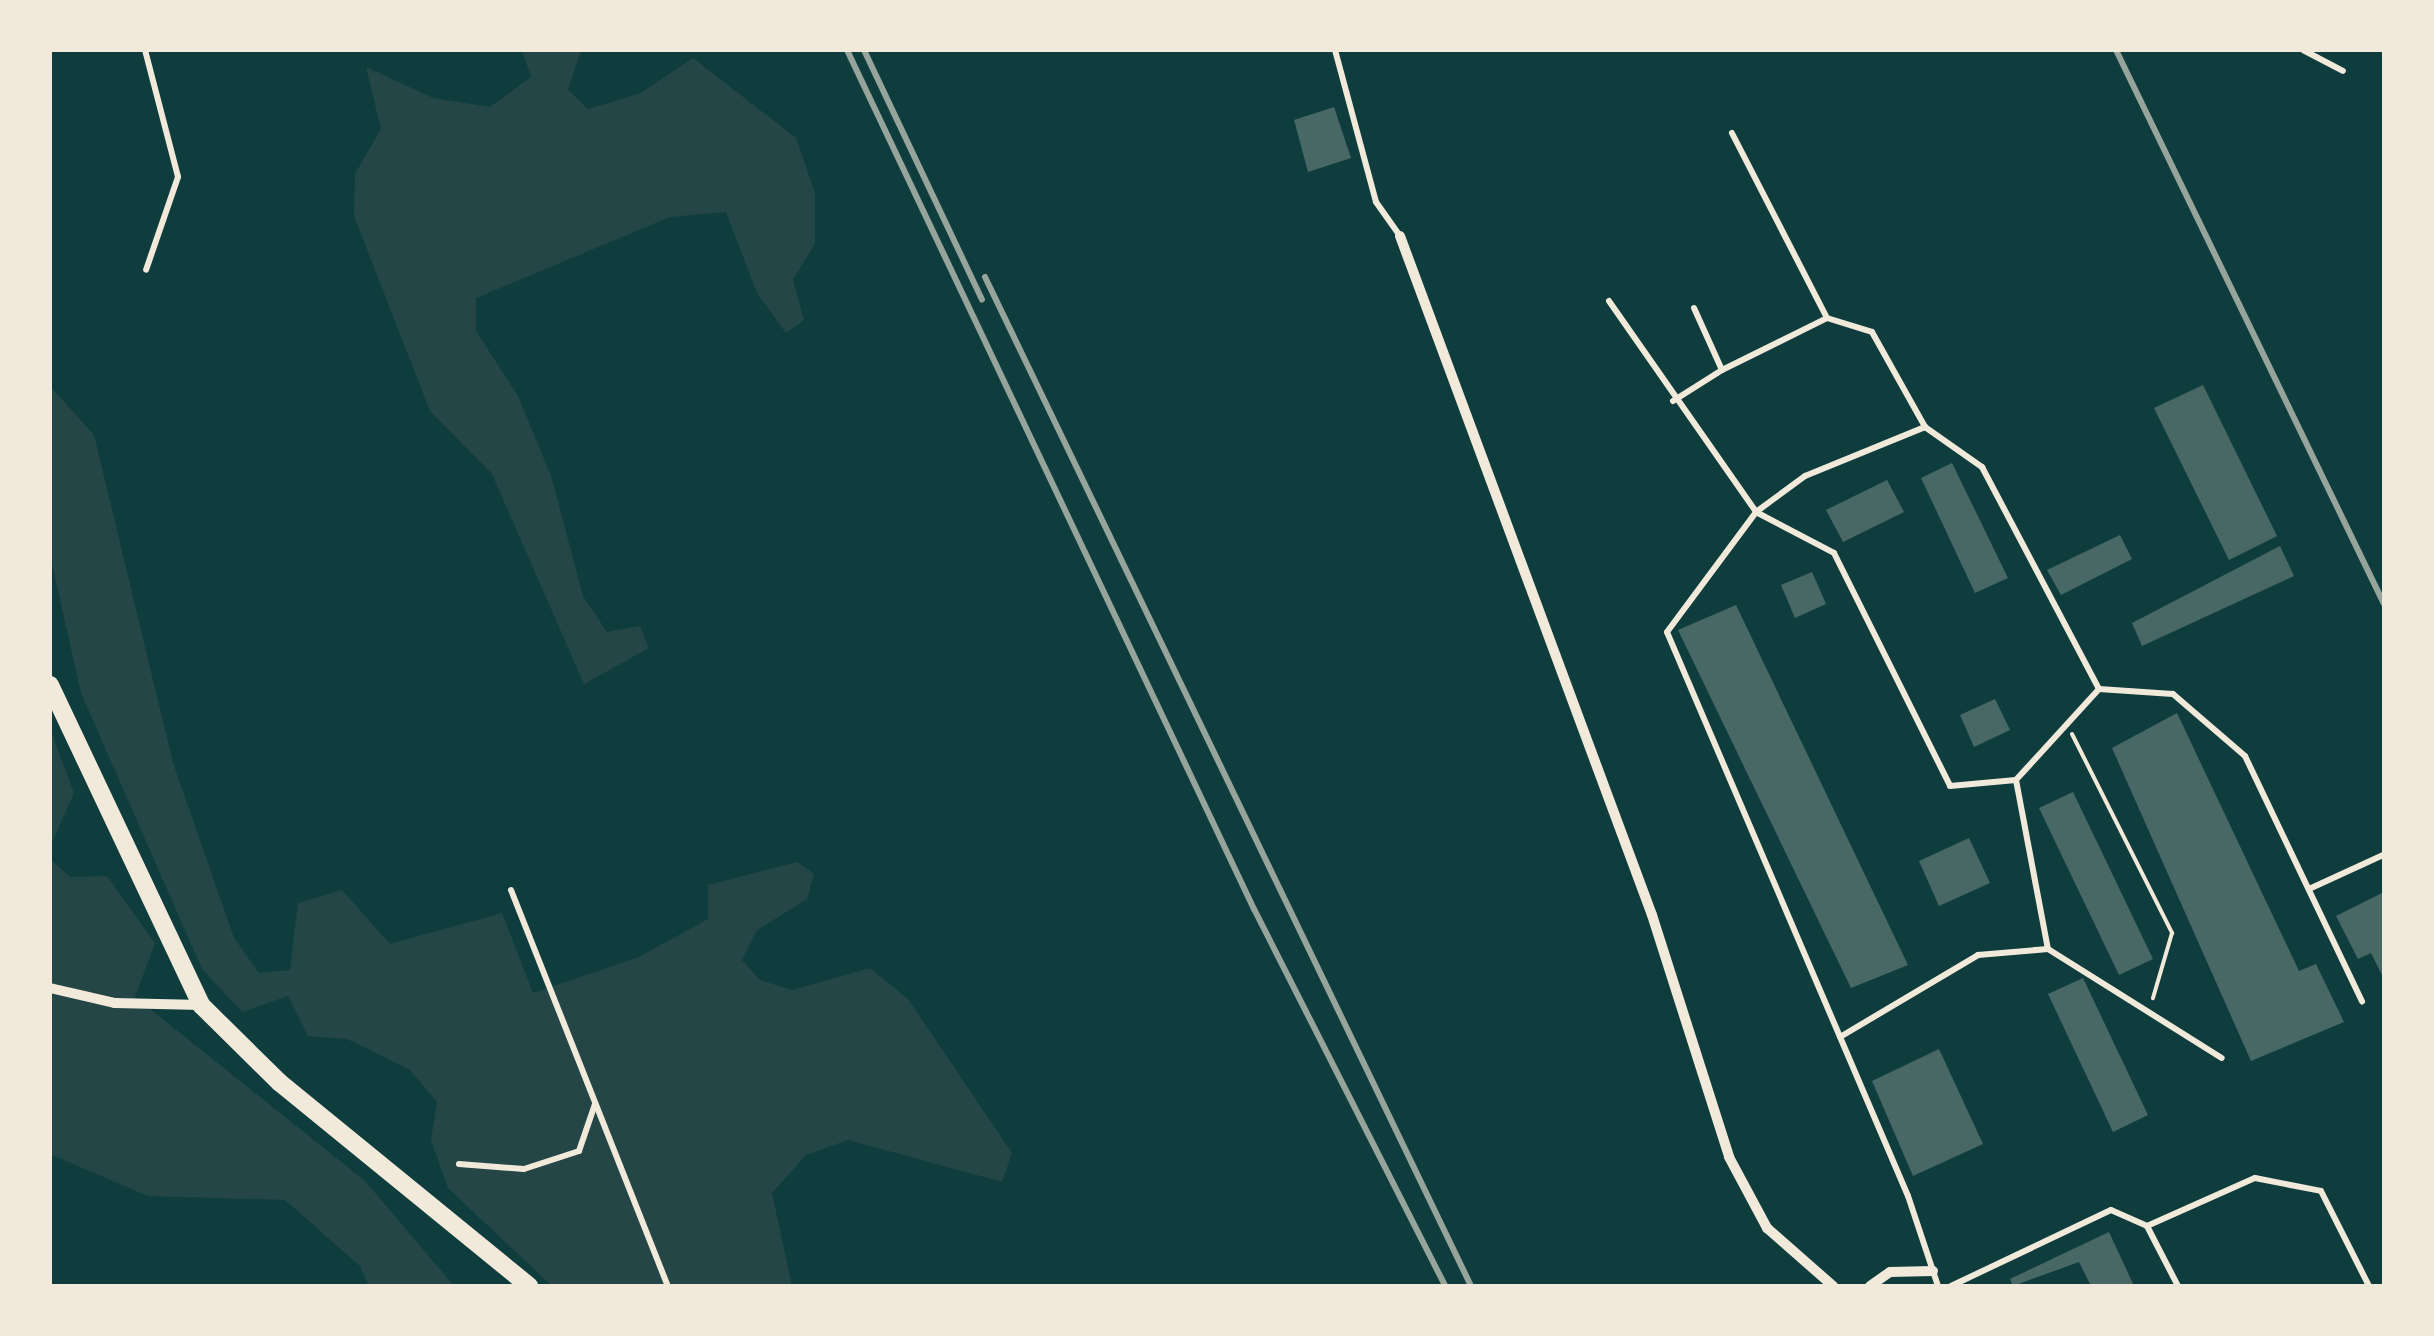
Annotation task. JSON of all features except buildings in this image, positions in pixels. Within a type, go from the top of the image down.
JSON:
[{"type":"main road","points":[[50,685],[201,1005],[278,1082],[529,1286]]},
{"type":"street","points":[[1400,236],[1652,915],[1729,1156],[1766,1228],[1833,1286]]},
{"type":"street","points":[[50,988],[116,1003],[201,1005]]},
{"type":"street","points":[[1870,1286],[1890,1272],[1933,1271]]},
{"type":"lane","points":[[145,50],[178,177],[146,270]]},
{"type":"lane","points":[[1335,50],[1376,202],[1400,236]]},
{"type":"lane","points":[[2303,50],[2343,71]]},
{"type":"lane","points":[[1732,133],[1828,318]]},
{"type":"lane","points":[[1610,301],[1673,400],[1756,512],[1834,553],[1950,786],[2016,780],[2070,730],[2099,689]]},
{"type":"lane","points":[[1694,308],[1722,370]]},
{"type":"lane","points":[[1673,400],[1722,370],[1828,318],[1872,332],[1925,427],[1982,468],[2099,689]]},
{"type":"lane","points":[[1925,427],[1805,476],[1756,512],[1667,632],[1840,1038],[1938,1286]]},
{"type":"lane","points":[[2099,689],[2173,694],[2245,756],[2362,1001]]},
{"type":"lane","points":[[2016,780],[2048,949]]},
{"type":"lane","points":[[2308,888],[2383,855]]},
{"type":"lane","points":[[512,890],[668,1286]]},
{"type":"lane","points":[[1840,1038],[1978,955],[2048,949],[2222,1058]]},
{"type":"lane","points":[[459,1164],[524,1168],[579,1151],[595,1102]]},
{"type":"lane","points":[[2147,1226],[2255,1178],[2322,1191],[2370,1286]]},
{"type":"lane","points":[[1950,1286],[2111,1210],[2147,1226],[2178,1286]]},
{"type":"path","points":[[2070,730],[2172,934],[2148,1012]]},
{"type":"shaded area","points":[[522,50],[581,50],[568,90],[588,109],[641,93],[693,58],[796,138],[815,193],[815,243],[793,280],[804,320],[786,333],[757,293],[726,212],[670,217],[476,298],[476,331],[518,396],[551,476],[583,596],[607,632],[640,626],[649,648],[584,684],[492,474],[430,411],[354,216],[355,174],[381,129],[366,67],[433,98],[490,107],[531,77]]},
{"type":"shaded area","points":[[50,386],[94,435],[173,763],[234,938],[259,973],[290,970],[298,903],[342,890],[390,944],[502,913],[533,993],[639,957],[708,919],[708,885],[797,862],[814,874],[807,899],[757,930],[742,960],[760,980],[792,990],[870,968],[908,999],[1012,1153],[1002,1182],[848,1140],[806,1155],[772,1193],[792,1286],[552,1286],[448,1188],[431,1140],[437,1102],[409,1069],[347,1039],[308,1036],[288,996],[242,1012],[202,969],[81,693],[50,555]]},
{"type":"shaded area","points":[[50,728],[74,793],[50,847]]},
{"type":"shaded area","points":[[50,859],[70,877],[107,876],[155,943],[135,997],[365,1181],[454,1286],[369,1286],[360,1266],[285,1200],[148,1196],[50,1154]]},
{"type":"railway","points":[[847,50],[1254,909],[1445,1286]]},
{"type":"railway","points":[[864,50],[982,300]]},
{"type":"railway","points":[[2116,50],[2384,604]]},
{"type":"railway","points":[[985,277],[1471,1286]]}]
